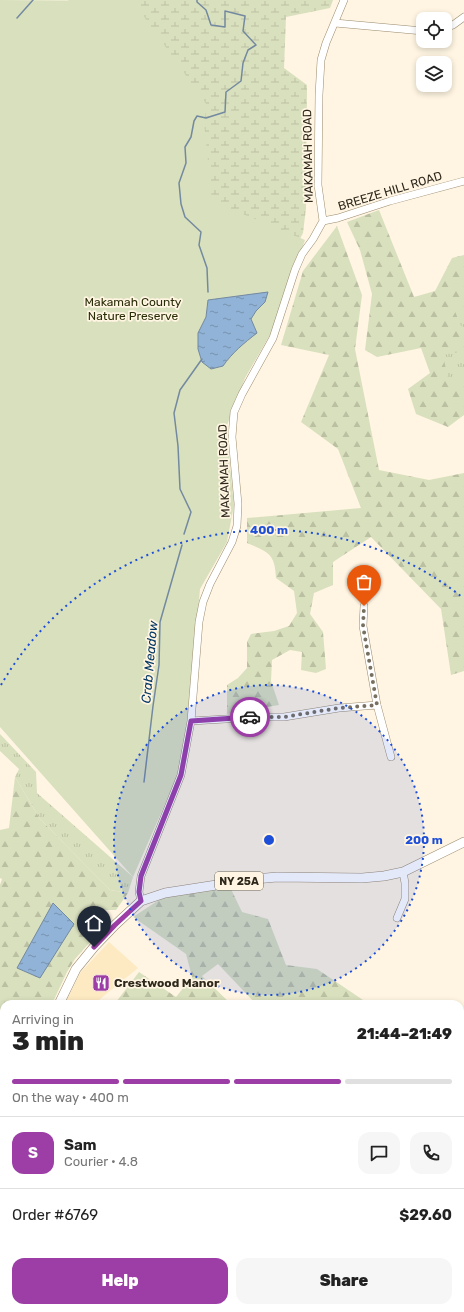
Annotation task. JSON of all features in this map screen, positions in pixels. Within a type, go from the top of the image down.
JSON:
[{"type":"main road","name":"NY 25A","points":[[61,1000],[76,970],[94,947],[141,901],[165,893],[255,879],[362,878],[384,876],[403,872],[464,842]]},
{"type":"street","name":"MAKAMAH ROAD","points":[[141,901],[139,892],[141,876],[181,775],[191,721],[199,622],[203,602],[210,584],[232,542],[237,526],[238,504],[232,437],[234,412],[242,394],[273,338],[295,270],[302,254],[323,222],[318,185],[321,60],[326,43],[344,0]]},
{"type":"street","points":[[452,25],[464,18]]},
{"type":"street","points":[[335,24],[416,30]]},
{"type":"street","name":"BREEZE HILL ROAD","points":[[323,222],[390,201],[464,181]]},
{"type":"street","points":[[364,606],[363,626],[377,705],[391,757]]},
{"type":"street","points":[[191,721],[260,716],[284,717],[339,708],[377,705]]},
{"type":"street","points":[[397,918],[405,899],[403,872]]},
{"type":"shaded area","points":[[109,942],[138,968],[100,1000],[67,1000],[80,973]]},
{"type":"green space","name":"Makamah County Nature Preserve","points":[[0,0],[133,1],[207,105],[204,122],[212,201],[305,240],[271,333],[245,378],[226,428],[234,505],[227,542],[200,589],[190,706],[179,772],[133,877],[0,727]]},
{"type":"green space","points":[[68,0],[333,0],[330,8],[286,17],[284,68],[307,85],[306,208],[303,233],[281,275],[205,276]]},
{"type":"green space","points":[[379,210],[414,297],[435,291],[452,258],[464,255],[464,309],[454,309],[461,326],[464,327],[464,351],[443,355],[448,379],[464,383],[464,415],[448,427],[416,414],[408,389],[430,373],[421,348],[377,357],[365,350],[372,294],[360,250],[347,222]]},
{"type":"green space","points":[[337,226],[362,295],[355,349],[379,470],[429,480],[464,473],[464,671],[451,675],[441,609],[371,537],[333,562],[333,585],[314,593],[310,614],[323,632],[326,669],[316,673],[301,670],[302,652],[290,650],[272,660],[271,681],[279,705],[227,714],[227,685],[238,678],[247,668],[247,642],[251,634],[274,631],[289,626],[297,613],[294,591],[276,578],[272,559],[266,552],[247,543],[247,518],[361,508],[338,449],[301,422],[329,355],[281,345],[303,271]]},
{"type":"green space","points":[[464,289],[464,392],[443,386],[424,300]]},
{"type":"green space","points":[[0,734],[36,772],[37,793],[133,877],[128,893],[110,890],[40,819],[15,777],[19,769],[0,751]]},
{"type":"green space","points":[[15,777],[40,819],[110,890],[128,893],[116,910],[105,910],[91,923],[99,932],[75,959],[54,1000],[0,1000],[0,885],[2,879],[0,878],[0,830],[9,828]]},
{"type":"green space","points":[[230,887],[242,912],[268,919],[286,965],[317,969],[363,1000],[252,1000],[218,964],[202,976],[227,1000],[118,1000],[139,972],[176,997],[192,977],[186,954],[133,917],[162,898]]},
{"type":"water","points":[[268,292],[265,302],[256,311],[251,319],[257,333],[238,348],[223,366],[211,369],[202,362],[198,349],[198,333],[206,317],[208,300]]},
{"type":"water","points":[[53,903],[74,924],[40,978],[17,968]]},
{"type":"waterway","points":[[17,18],[33,0]]},
{"type":"waterway","name":"Crab Meadow","points":[[197,0],[197,2],[206,10],[211,25],[225,27],[225,11],[245,16],[243,31],[256,45],[248,50],[243,63],[241,81],[226,92],[225,112],[206,118],[197,116],[194,121],[191,137],[185,147],[186,163],[179,183],[181,204],[185,217],[201,232],[199,245],[207,268],[208,292]]},
{"type":"waterway","name":"Crab Meadow","points":[[184,534],[191,512],[180,489],[178,446],[174,413],[180,390],[202,359]]},
{"type":"waterway","name":"Crab Meadow","points":[[144,782],[159,665],[160,622],[182,545]]},
{"type":"way so far","points":[[250,717],[284,717],[339,708],[377,705],[363,626],[364,606]]},
{"type":"place","name":"Crestwood Manor","points":[[101,983]]},
{"type":"route","points":[[94,947],[141,901],[139,892],[141,876],[181,775],[191,721],[250,717]]}]
